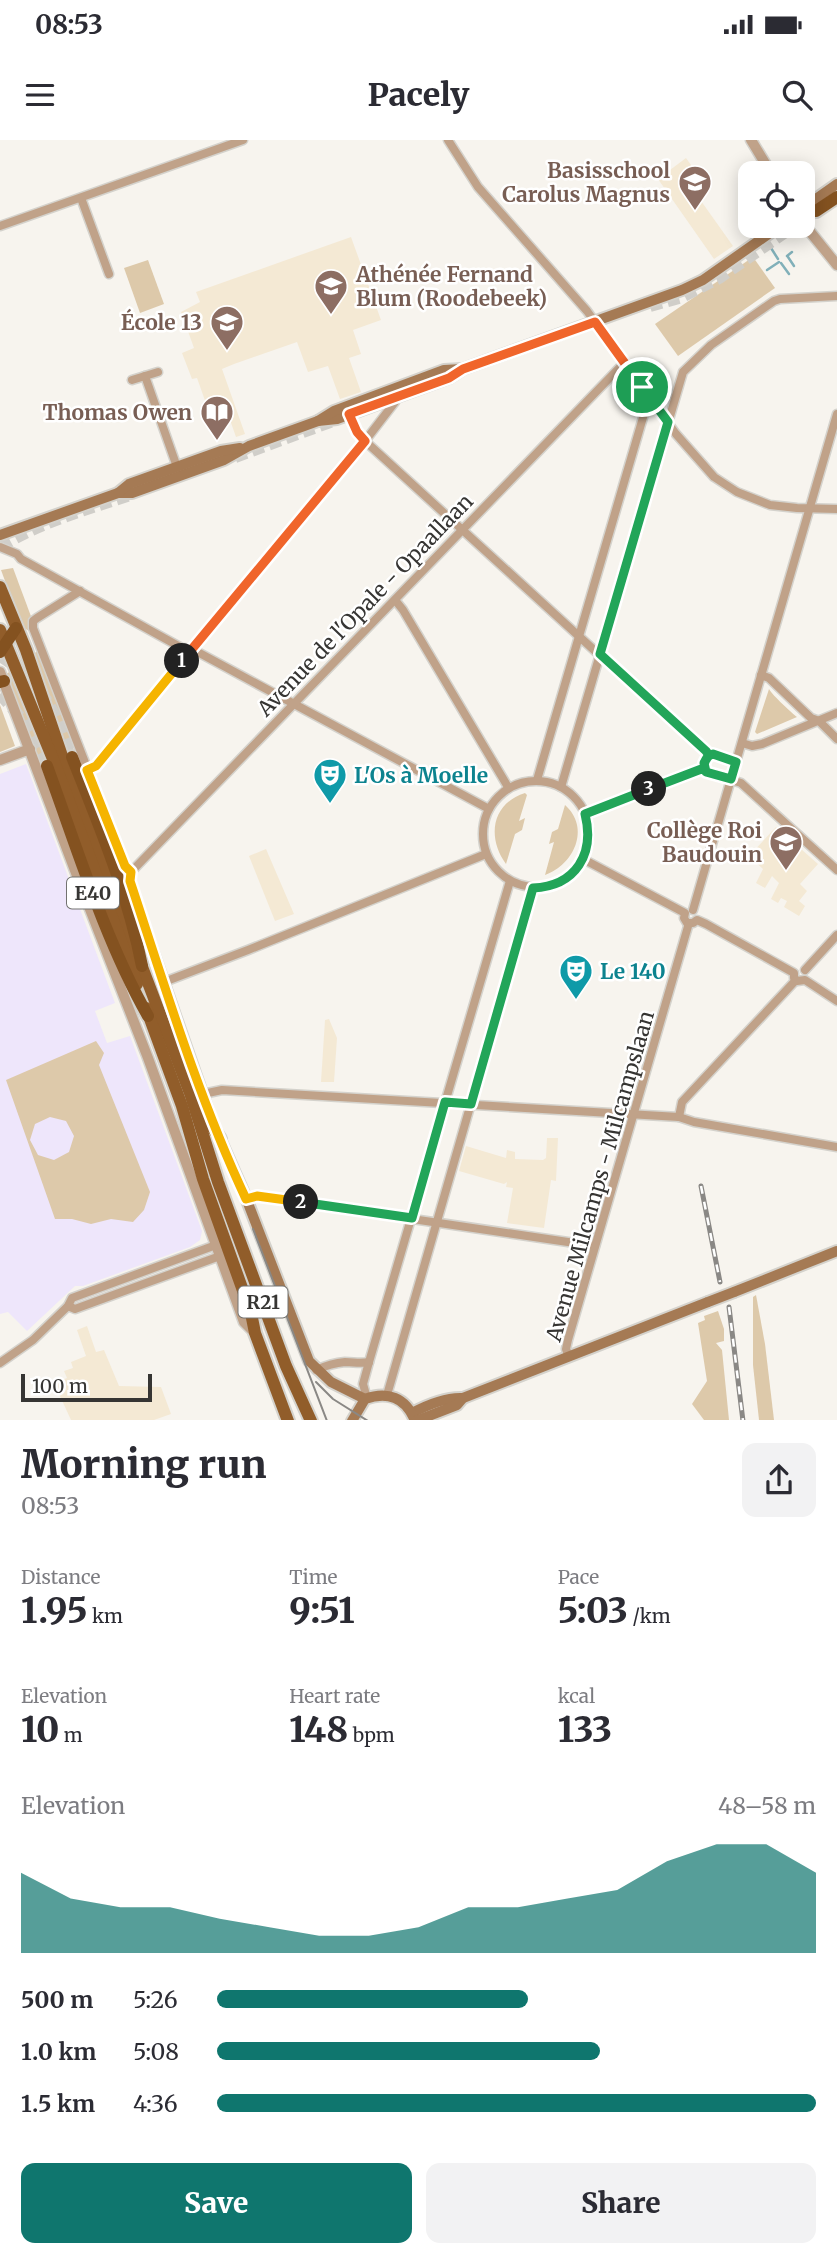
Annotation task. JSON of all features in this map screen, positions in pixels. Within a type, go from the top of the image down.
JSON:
[{"type":"highway","points":[[815,207],[837,197]]},
{"type":"highway","points":[[3,647],[16,628]]},
{"type":"highway","name":"E40","points":[[72,757],[105,840],[136,937],[142,966]]},
{"type":"highway","name":"E40","points":[[47,766],[96,901],[129,982],[148,1016]]},
{"type":"main road","points":[[815,204],[837,184]]},
{"type":"main road","points":[[118,493],[129,484],[221,452],[249,446],[317,421],[334,411],[350,409],[391,395],[444,370],[463,369],[692,286],[762,238]]},
{"type":"main road","points":[[0,535],[118,493],[132,493],[224,460],[249,446]]},
{"type":"main road","points":[[165,481],[177,467]]},
{"type":"main road","name":"R21","points":[[0,587],[142,966],[197,1094],[218,1182],[286,1366],[311,1420]]},
{"type":"main road","name":"R21","points":[[0,630],[3,647],[55,764],[189,1128],[203,1179],[251,1313],[255,1334],[288,1420]]},
{"type":"main road","points":[[197,1094],[246,1199],[309,1361],[321,1368],[331,1382],[366,1399],[387,1395],[397,1397],[414,1418],[432,1404],[463,1398],[837,1251]]},
{"type":"main road","points":[[352,1420],[366,1399]]},
{"type":"street","points":[[0,226],[243,140]]},
{"type":"street","points":[[448,140],[478,187],[595,322],[668,422],[714,477],[737,492],[770,505],[837,509]]},
{"type":"street","points":[[751,140],[764,161]]},
{"type":"street","points":[[81,198],[108,274]]},
{"type":"street","points":[[815,238],[837,265]]},
{"type":"street","points":[[561,787],[683,372],[711,345],[780,299],[837,296]]},
{"type":"street","name":"Avenue de l'Opale - Opaallaan","points":[[128,873],[624,363]]},
{"type":"street","points":[[132,380],[158,372]]},
{"type":"street","points":[[145,376],[177,467]]},
{"type":"street","points":[[87,770],[96,766],[365,441],[395,401],[391,395]]},
{"type":"street","points":[[537,780],[649,397]]},
{"type":"street","points":[[350,409],[357,432],[365,441],[709,755],[736,762]]},
{"type":"street","points":[[837,414],[742,743],[685,920],[837,1001]]},
{"type":"street","points":[[0,547],[17,554],[21,559],[182,648],[192,649],[489,809]]},
{"type":"street","points":[[80,592],[33,621],[33,628],[128,873],[197,1094],[222,1090],[679,1117],[694,1122],[837,1147]]},
{"type":"street","points":[[394,600],[508,788]]},
{"type":"street","points":[[761,675],[769,678],[811,718],[819,721],[837,738]]},
{"type":"street","points":[[1,678],[148,1058],[244,1322],[255,1334]]},
{"type":"street","points":[[742,743],[752,746],[762,744],[837,713]]},
{"type":"street","points":[[0,760],[30,749]]},
{"type":"street","points":[[709,755],[704,763],[706,772],[741,783],[837,870]]},
{"type":"street","points":[[585,814],[704,768]]},
{"type":"street","points":[[537,780],[561,787],[578,802],[589,827],[588,845],[583,859],[573,873],[559,883],[533,888],[510,881],[490,862],[482,832],[489,809],[497,796],[522,782],[537,780]]},
{"type":"street","points":[[164,982],[486,853]]},
{"type":"street","points":[[583,859],[689,912]]},
{"type":"street","points":[[366,1399],[363,1384],[369,1362],[510,881]]},
{"type":"street","points":[[387,1395],[533,888]]},
{"type":"street","name":"Avenue Milcamps - Milcampslaan","points":[[569,1357],[566,1349],[595,1246],[693,922]]},
{"type":"street","points":[[679,1117],[682,1102],[798,978],[807,974],[805,970],[837,935]]},
{"type":"street","points":[[246,1199],[257,1196],[595,1246]]},
{"type":"street","points":[[0,1363],[33,1340],[68,1306],[72,1298],[216,1245]]},
{"type":"street","points":[[68,1306],[75,1309],[220,1256]]},
{"type":"street","points":[[321,1368],[348,1362],[369,1362]]},
{"type":"street","points":[[359,1364],[366,1374]]},
{"type":"shaded area","name":"Basisschool Carolus Magnus","points":[[686,158],[691,165],[690,172],[684,177],[733,246],[714,259],[658,179]]},
{"type":"shaded area","points":[[351,237],[381,320],[353,330],[361,354],[349,358],[361,392],[340,399],[328,366],[308,372],[297,342],[234,364],[222,369],[245,434],[236,437],[224,403],[208,409],[197,378],[192,379],[182,353],[194,348],[181,312],[200,302],[196,292]]},
{"type":"shaded area","points":[[753,257],[775,288],[678,356],[655,324]]},
{"type":"shaded area","points":[[148,260],[164,304],[140,313],[124,268]]},
{"type":"shaded area","points":[[13,568],[32,619],[31,632],[22,627],[1,570]]},
{"type":"shaded area","points":[[39,650],[75,742],[71,744],[76,755],[68,758],[32,655]]},
{"type":"shaded area","points":[[12,670],[50,765],[40,769],[5,675]]},
{"type":"shaded area","points":[[769,689],[797,717],[757,734],[755,732]]},
{"type":"shaded area","points":[[0,705],[15,746],[0,752]]},
{"type":"shaded area","points":[[26,764],[115,1003],[95,1011],[107,1043],[130,1036],[202,1231],[200,1240],[190,1247],[83,1286],[75,1286],[27,1331],[8,1312],[0,1314],[0,774]]},
{"type":"shaded area","points":[[525,793],[527,795],[519,821],[525,818],[522,830],[515,834],[506,864],[496,843],[496,823],[505,805]]},
{"type":"shaded area","points":[[565,805],[577,824],[576,845],[564,863],[545,875],[554,842],[549,844],[552,832],[558,829]]},
{"type":"shaded area","name":"Collège Roi Baudouin","points":[[776,827],[818,864],[800,884],[807,891],[799,901],[805,906],[799,916],[784,907],[787,901],[781,898],[778,903],[771,899],[779,883],[772,876],[765,888],[756,883],[763,869],[749,856]]},
{"type":"shaded area","points":[[266,849],[294,914],[275,921],[249,856]]},
{"type":"shaded area","points":[[329,1019],[337,1038],[334,1082],[321,1082],[325,1020]]},
{"type":"shaded area","points":[[96,1041],[104,1053],[99,1065],[150,1192],[144,1210],[133,1222],[111,1219],[91,1224],[72,1219],[55,1219],[6,1080]],"holes":[[[50,1117],[66,1121],[74,1136],[69,1152],[54,1160],[38,1155],[30,1140],[35,1124]]]},
{"type":"shaded area","points":[[547,1138],[558,1138],[556,1181],[551,1180],[544,1228],[507,1223],[513,1188],[506,1187],[507,1182],[504,1184],[459,1171],[466,1146],[506,1158],[507,1150],[515,1152],[515,1159],[543,1160],[546,1158]]},
{"type":"shaded area","points":[[756,1295],[774,1420],[759,1420],[753,1365],[753,1297]]},
{"type":"shaded area","points":[[718,1311],[724,1329],[724,1341],[716,1343],[722,1350],[729,1420],[704,1420],[692,1404],[707,1381],[698,1323],[705,1320],[704,1316]]},
{"type":"shaded area","points":[[87,1326],[96,1352],[104,1350],[119,1386],[161,1387],[171,1414],[154,1420],[71,1420],[54,1383],[67,1378],[64,1371],[73,1368],[71,1362],[86,1356],[77,1330]]},
{"type":"waterway","points":[[771,248],[778,259]]},
{"type":"waterway","points":[[787,256],[792,252]]},
{"type":"waterway","points":[[788,257],[794,266]]},
{"type":"waterway","points":[[767,270],[779,262]]},
{"type":"waterway","points":[[781,263],[789,274]]},
{"type":"tunnel","points":[[650,306],[682,297],[719,278],[777,238]]},
{"type":"tunnel","points":[[235,457],[333,421]]},
{"type":"tunnel","points":[[0,547],[48,523],[133,494]]},
{"type":"tunnel","points":[[0,656],[27,677],[46,699],[72,757]]},
{"type":"tunnel","points":[[0,694],[21,718],[47,766]]},
{"type":"tram line","points":[[253,1229],[327,1420]]},
{"type":"tram line","points":[[316,1382],[333,1399],[366,1420]]},
{"type":"railway","points":[[701,1186],[720,1282]]},
{"type":"railway","points":[[729,1307],[743,1420]]},
{"type":"place","name":"Basisschool Carolus Magnus","points":[[695,212]]},
{"type":"place","name":"Athénée Fernand Blum (Roodebeek)","points":[[331,316]]},
{"type":"place","name":"École 13","points":[[227,352]]},
{"type":"place","name":"Thomas Owen","points":[[217,442]]},
{"type":"place","name":"L'Os à Moelle","points":[[330,805]]},
{"type":"place","name":"Collège Roi Baudouin","points":[[786,872]]},
{"type":"place","name":"Le 140","points":[[576,1001]]},
{"type":"route","points":[[642,387],[595,322],[463,369],[449,378],[349,414],[357,432],[365,441],[96,766],[87,770],[125,866],[131,872],[130,881],[164,982],[220,1139],[246,1199],[257,1196],[412,1218],[445,1102],[471,1104],[533,888],[559,883],[578,867],[588,845],[589,827],[585,814],[704,768],[706,759],[713,754],[736,762],[731,779],[706,772],[704,768],[704,763],[706,759],[709,755],[706,751],[600,654],[668,422],[642,387]]}]
